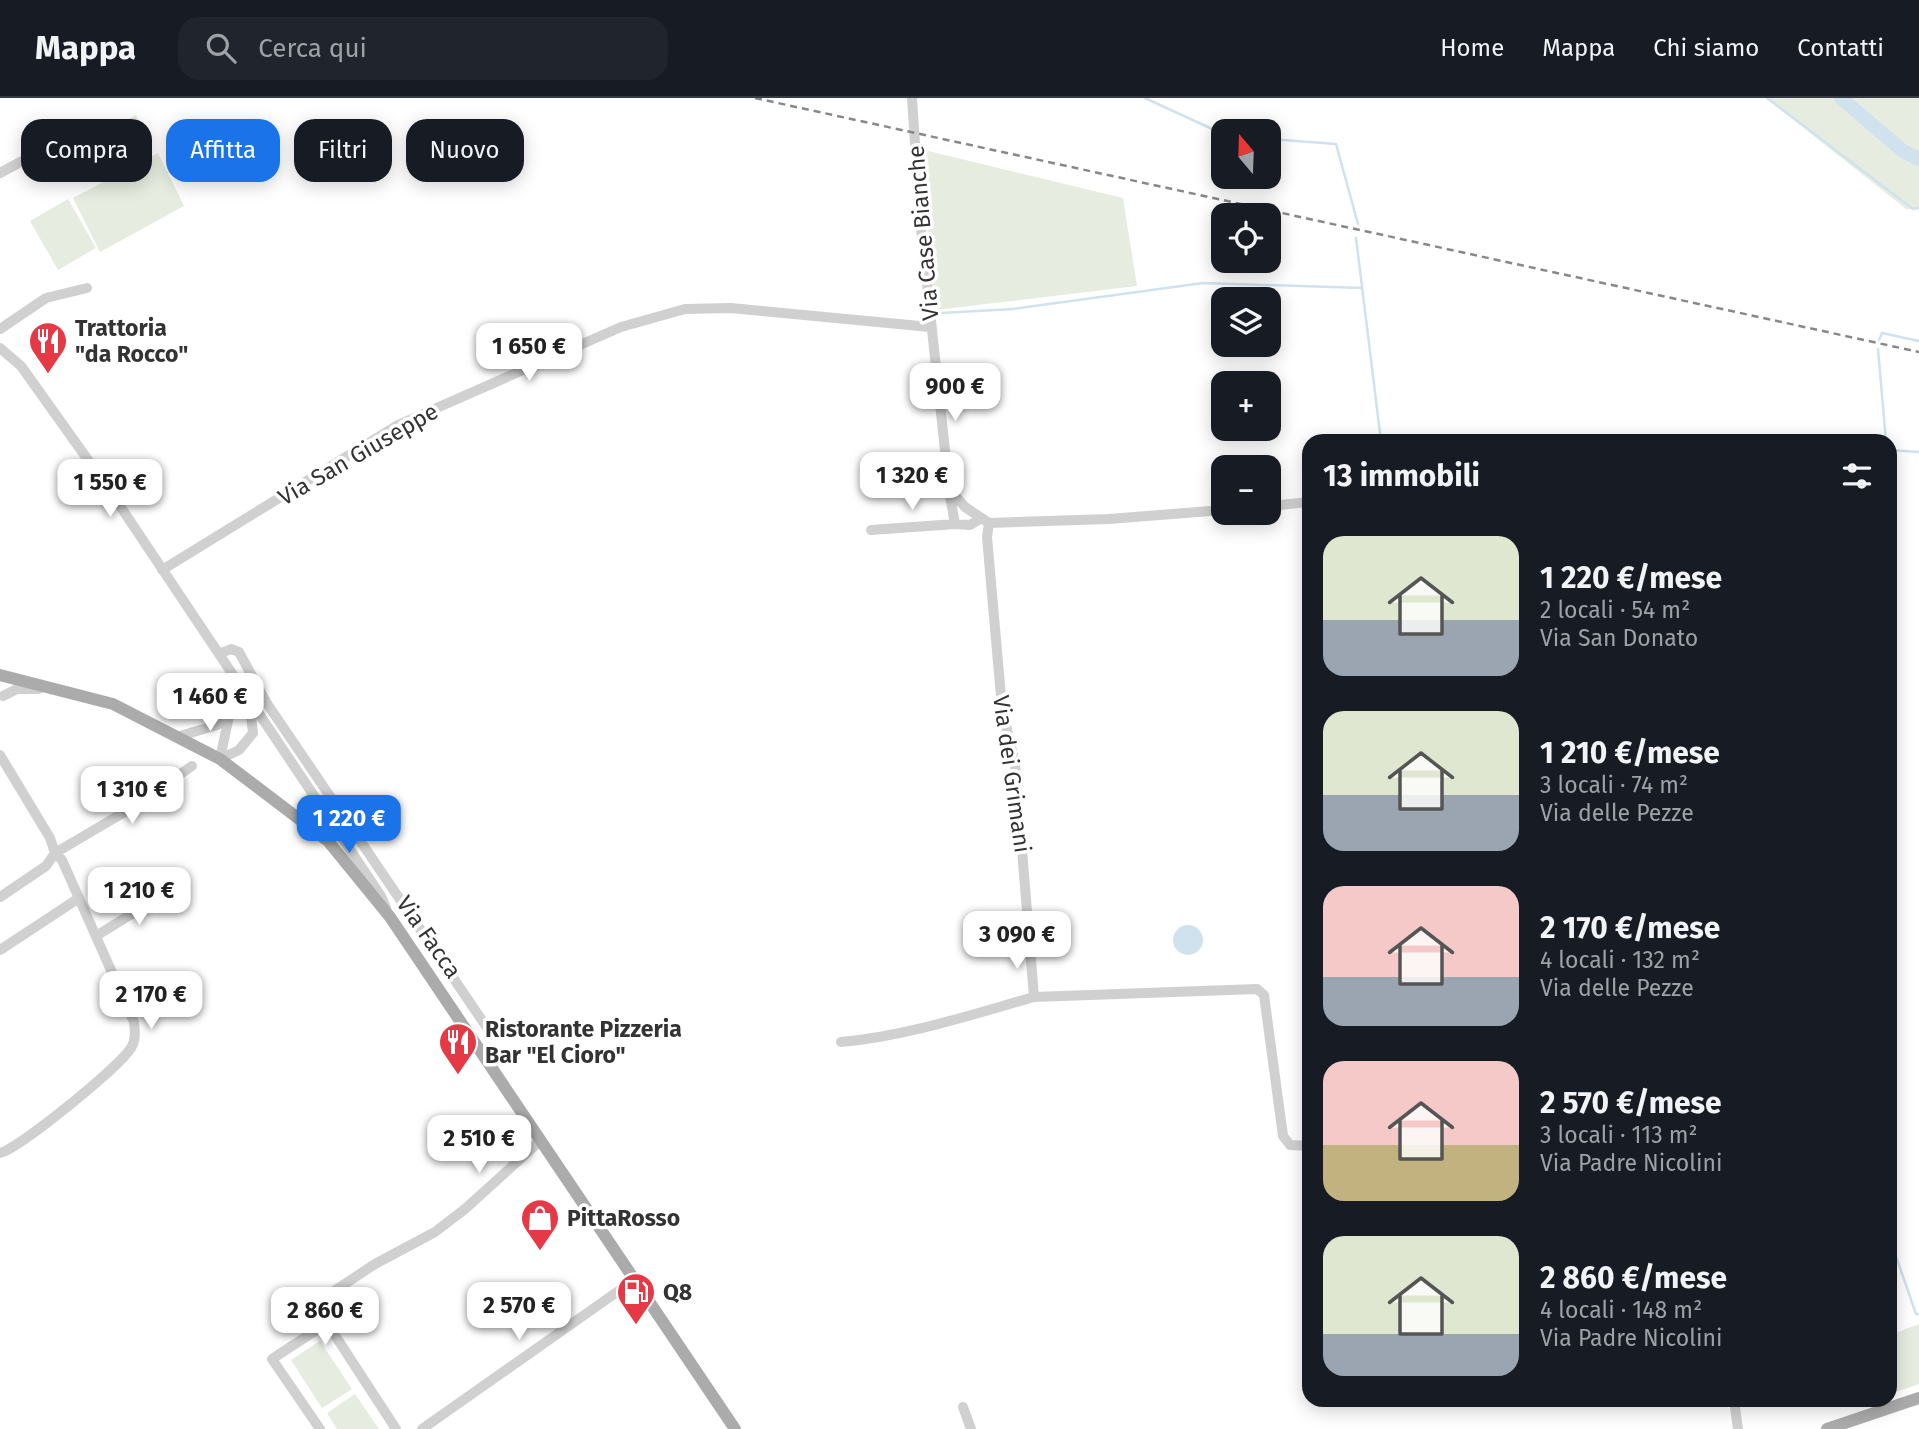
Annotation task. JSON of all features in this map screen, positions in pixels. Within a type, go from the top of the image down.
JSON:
[{"type":"main road","name":"Via Facca","points":[[2,677],[113,704],[180,736],[220,758],[328,841],[390,917],[734,1429]]},
{"type":"main road","points":[[1897,1405],[1919,1398]]},
{"type":"main road","points":[[1827,1429],[1892,1407]]},
{"type":"street","name":"Via Case Bianche","points":[[912,98],[940,429],[952,492],[950,496],[954,524]]},
{"type":"street","points":[[0,173],[21,162]]},
{"type":"street","points":[[0,329],[46,298],[87,288]]},
{"type":"street","name":"Via San Giuseppe","points":[[162,570],[398,425],[621,327],[685,309],[732,309],[930,327]]},
{"type":"street","points":[[0,348],[21,366],[49,404],[382,896],[390,917]]},
{"type":"street","points":[[952,492],[984,521]]},
{"type":"street","points":[[1281,505],[1302,503]]},
{"type":"street","points":[[872,530],[970,525],[984,521],[1109,519],[1211,511]]},
{"type":"street","name":"Via dei Grimani","points":[[984,521],[1002,708],[1015,764],[1034,997]]},
{"type":"street","points":[[219,654],[231,649],[239,652],[266,702],[492,1035]]},
{"type":"street","points":[[2,677],[2,699],[25,688],[92,699]]},
{"type":"street","points":[[220,758],[230,713],[233,678]]},
{"type":"street","points":[[220,758],[239,750],[253,733],[248,700]]},
{"type":"street","points":[[180,736],[217,725],[230,713]]},
{"type":"street","points":[[0,755],[50,838],[55,853],[62,860],[134,1022],[136,1034],[131,1048],[64,1109],[0,1153]]},
{"type":"street","points":[[0,897],[46,866],[55,853],[118,817],[192,766]]},
{"type":"street","points":[[96,936],[167,892]]},
{"type":"street","points":[[0,950],[79,898]]},
{"type":"street","points":[[841,1042],[872,1040],[943,1024],[1034,997],[1257,989],[1264,995],[1283,1136],[1290,1145],[1302,1146]]},
{"type":"street","points":[[396,1429],[316,1304],[375,1264],[435,1232],[465,1209],[541,1140]]},
{"type":"street","points":[[422,1429],[635,1280]]},
{"type":"street","points":[[320,1429],[272,1359],[327,1323]]},
{"type":"street","points":[[963,1407],[971,1429]]},
{"type":"street","points":[[1735,1407],[1738,1429]]},
{"type":"shaded area","points":[[1766,98],[1919,98],[1919,209],[1906,209]]},
{"type":"shaded area","points":[[920,149],[1123,198],[1137,286],[935,310]]},
{"type":"shaded area","points":[[158,153],[166,169],[166,182],[172,182],[184,206],[100,252],[73,198],[103,182],[152,182],[152,156]]},
{"type":"shaded area","points":[[68,199],[96,248],[58,270],[30,221]]},
{"type":"shaded area","points":[[1919,1324],[1919,1384],[1897,1392],[1897,1332]]},
{"type":"shaded area","points":[[320,1341],[352,1389],[322,1408],[291,1360]]},
{"type":"shaded area","points":[[355,1394],[379,1429],[337,1429],[327,1413]]},
{"type":"water","points":[[1188,925],[1198,930],[1203,940],[1198,950],[1188,955],[1178,950],[1173,940],[1178,930]]},
{"type":"waterway","points":[[1145,98],[1211,128]]},
{"type":"waterway","points":[[1767,98],[1913,209],[1919,208]]},
{"type":"waterway","points":[[1841,98],[1903,151],[1919,159]]},
{"type":"waterway","points":[[1281,140],[1336,144],[1358,224]]},
{"type":"waterway","points":[[1356,238],[1380,434]]},
{"type":"waterway","points":[[941,313],[1013,309],[1203,283],[1362,288]]},
{"type":"waterway","points":[[1879,340],[1882,333],[1919,341]]},
{"type":"waterway","points":[[1878,349],[1885,434]]},
{"type":"waterway","points":[[1897,450],[1919,452]]},
{"type":"waterway","points":[[1897,1259],[1916,1314],[1919,1314]]},
{"type":"railway","points":[[755,98],[1919,352]]},
{"type":"place","name":"Trattoria \"da Rocco\"","points":[[48,375]]},
{"type":"place","name":"Ristorante Pizzeria Bar \"El Cioro\"","points":[[458,1076]]},
{"type":"place","name":"PittaRosso","points":[[540,1252]]},
{"type":"place","name":"Q8","points":[[636,1326]]}]
